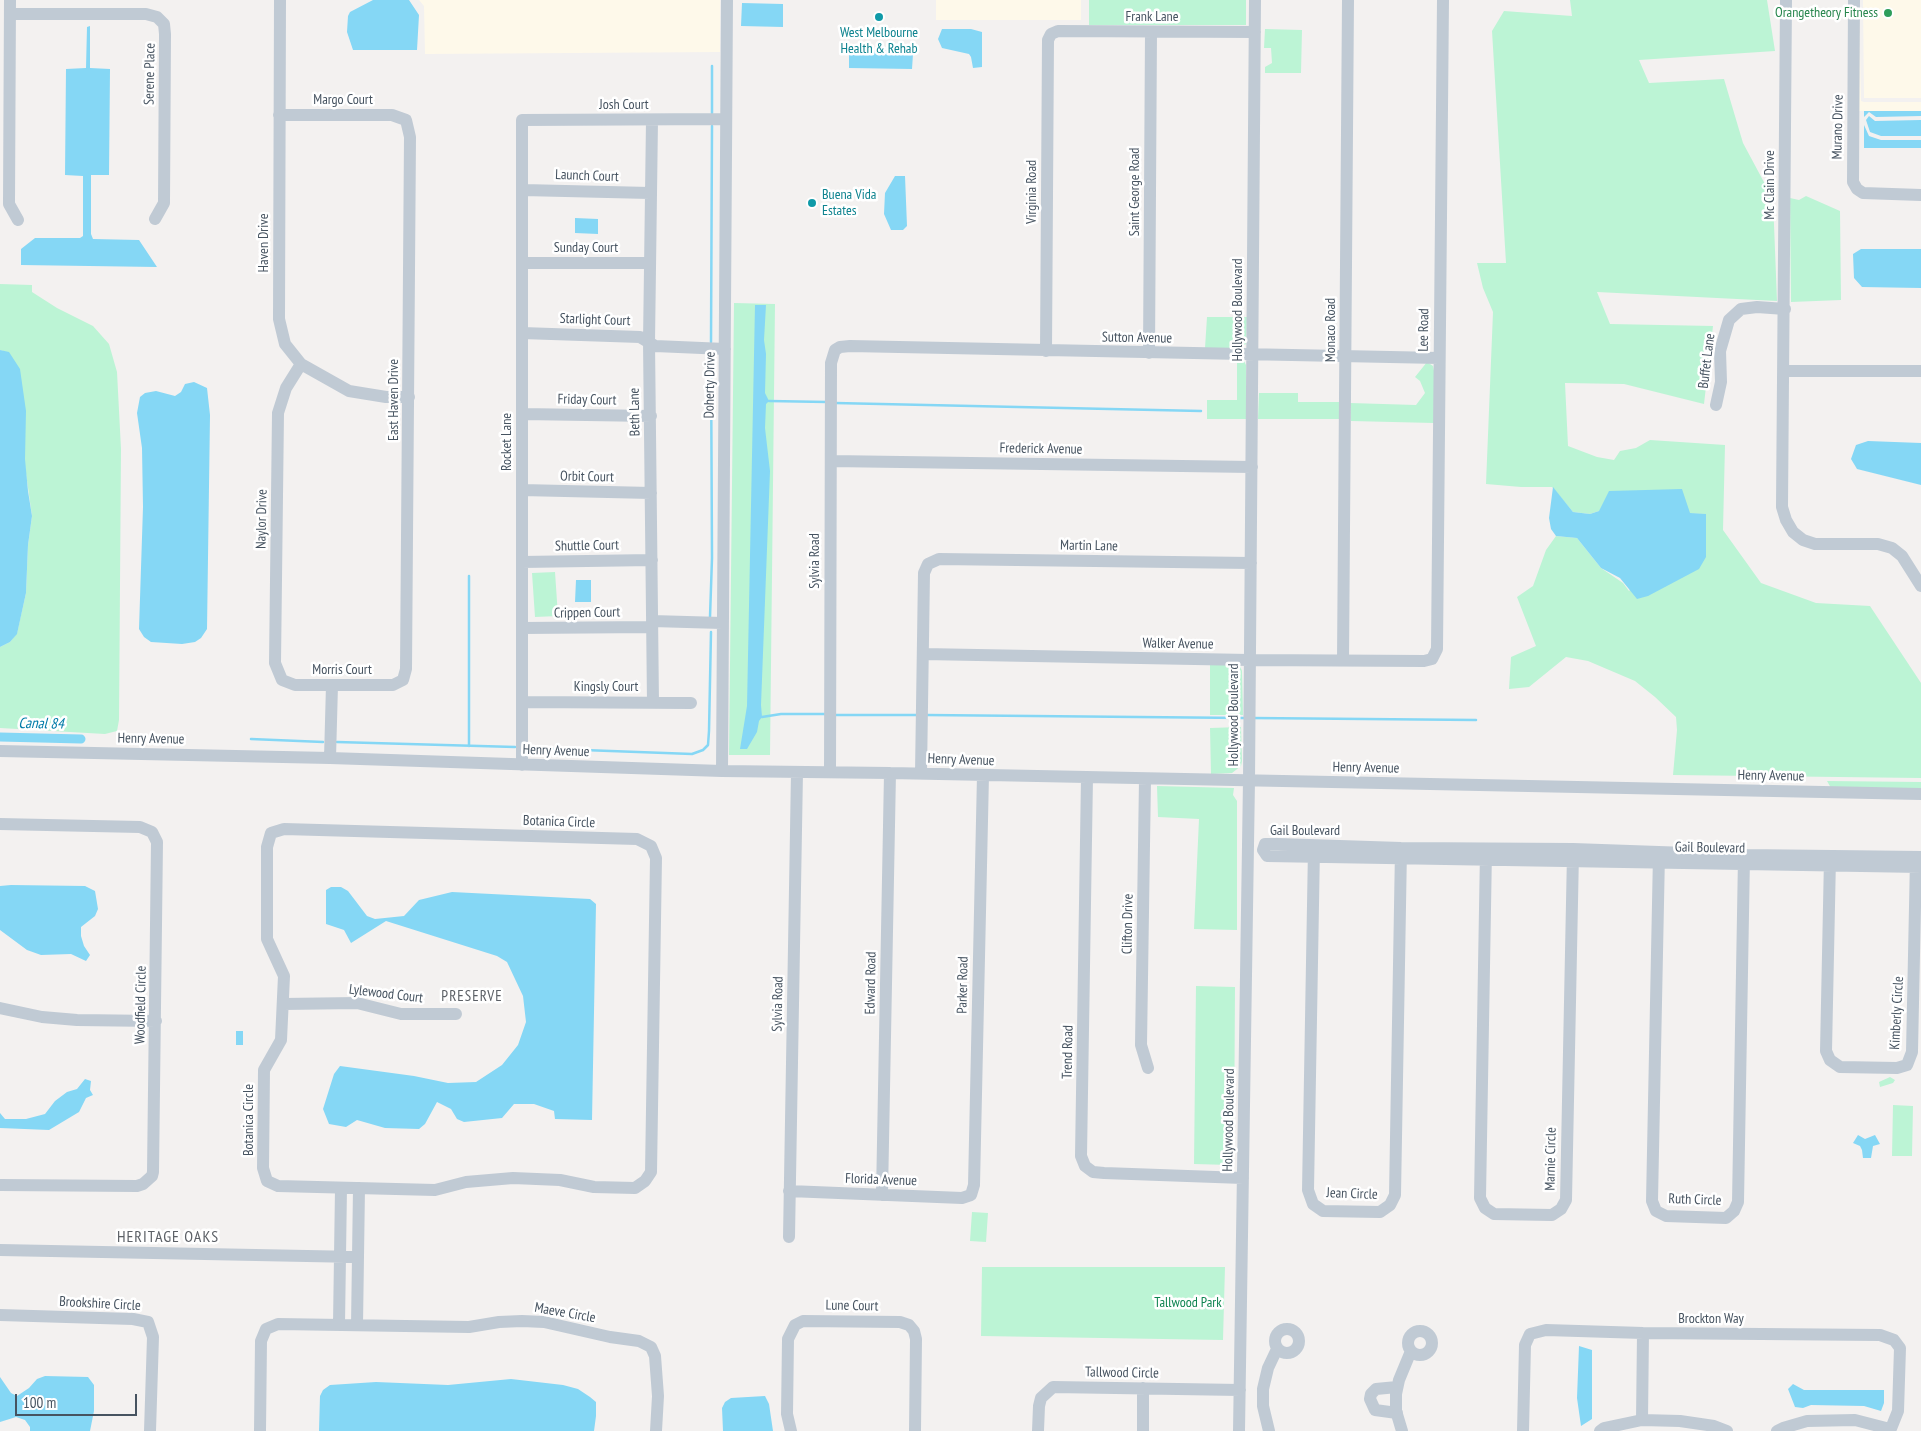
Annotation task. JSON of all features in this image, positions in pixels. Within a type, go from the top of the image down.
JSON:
[{"type":"street","points":[[10,0],[9,204],[18,220]]},
{"type":"street","name":"Haven Drive","points":[[280,0],[279,318],[286,344],[301,364],[349,391],[386,397],[409,397]]},
{"type":"street","name":"Doherty Drive","points":[[722,771],[727,0]]},
{"type":"street","name":"Hollywood Boulevard","points":[[1239,1431],[1249,780],[1255,0]]},
{"type":"street","name":"Monaco Road","points":[[1343,660],[1348,0]]},
{"type":"street","name":"Lee Road","points":[[1432,659],[1437,649],[1443,0]]},
{"type":"street","name":"Mc Clain Drive","points":[[1786,0],[1782,507],[1786,520],[1794,532],[1803,540],[1815,544],[1878,544],[1892,548],[1902,556],[1921,586]]},
{"type":"street","name":"Murano Drive","points":[[1854,0],[1853,182],[1863,193],[1921,195]]},
{"type":"street","name":"Serene Place","points":[[10,14],[146,14],[157,18],[164,24],[164,203],[155,219]]},
{"type":"street","name":"Frank Lane","points":[[1051,34],[1058,30],[1254,32]]},
{"type":"street","name":"Saint George Road","points":[[1149,353],[1151,32]]},
{"type":"street","name":"Virginia Road","points":[[1046,351],[1048,40],[1051,34]]},
{"type":"street","name":"Margo Court","points":[[279,115],[392,115],[406,120]]},
{"type":"street","name":"Josh Court","points":[[522,120],[726,119]]},
{"type":"street","name":"East Haven Drive","points":[[403,680],[406,669],[409,397],[410,137],[406,120]]},
{"type":"street","name":"Rocket Lane","points":[[522,120],[522,765]]},
{"type":"street","name":"Beth Lane","points":[[652,120],[649,342],[653,702]]},
{"type":"street","name":"Launch Court","points":[[523,190],[650,193]]},
{"type":"street","name":"Sunday Court","points":[[522,263],[649,263]]},
{"type":"street","name":"Buffet Lane","points":[[1716,406],[1721,382],[1720,351],[1729,320],[1742,309],[1756,307],[1785,309]]},
{"type":"street","name":"Starlight Court","points":[[522,333],[640,337],[655,346],[725,348]]},
{"type":"street","name":"Sutton Avenue","points":[[835,350],[850,346],[1439,358]]},
{"type":"street","name":"Sylvia Road","points":[[830,772],[831,363],[835,350]]},
{"type":"street","name":"Naylor Drive","points":[[282,680],[276,663],[278,413],[286,388],[301,364]]},
{"type":"street","points":[[1784,371],[1921,371]]},
{"type":"street","name":"Friday Court","points":[[522,414],[650,416]]},
{"type":"street","name":"Frederick Avenue","points":[[830,461],[1252,467]]},
{"type":"street","name":"Orbit Court","points":[[522,490],[651,493]]},
{"type":"street","name":"Martin Lane","points":[[923,654],[924,573],[928,564],[939,558],[1251,563]]},
{"type":"street","name":"Shuttle Court","points":[[522,562],[652,560]]},
{"type":"street","name":"Crippen Court","points":[[522,628],[722,623]]},
{"type":"street","points":[[921,773],[923,654]]},
{"type":"street","name":"Walker Avenue","points":[[923,654],[1249,660],[1424,661],[1432,659]]},
{"type":"street","name":"Morris Court","points":[[282,680],[295,685],[393,685],[403,680]]},
{"type":"street","points":[[330,758],[332,685]]},
{"type":"street","name":"Kingsly Court","points":[[522,702],[690,703]]},
{"type":"street","name":"Henry Avenue","points":[[0,751],[330,758],[722,771],[921,773],[1921,794]]},
{"type":"street","name":"Sylvia Road","points":[[789,1237],[797,772]]},
{"type":"street","name":"Edward Road","points":[[882,1195],[890,773]]},
{"type":"street","name":"Parker Road","points":[[971,1194],[974,1185],[983,775]]},
{"type":"street","name":"Trend Road","points":[[1087,777],[1081,1156],[1085,1166],[1094,1172],[1104,1174],[1243,1178]]},
{"type":"street","name":"Clifton Drive","points":[[1145,779],[1141,1045],[1148,1068]]},
{"type":"street","name":"Woodfield Circle","points":[[0,824],[140,828],[152,832],[157,842],[153,1172],[150,1178],[137,1186],[0,1184]]},
{"type":"street","name":"Botanica Circle","points":[[284,829],[637,839],[650,846],[656,858],[650,1172],[645,1181],[635,1188],[602,1187],[560,1180],[513,1178],[466,1182],[435,1190],[278,1186],[267,1181],[263,1168],[264,1070],[282,1040],[283,1004],[284,976],[266,939],[266,848],[271,833],[284,829]]},
{"type":"street","name":"Gail Boulevard","points":[[1314,851],[1919,862]]},
{"type":"street","name":"Jean Circle","points":[[1314,851],[1308,1190],[1313,1204],[1323,1211],[1380,1212],[1390,1205],[1395,1195],[1401,853]]},
{"type":"street","name":"Marnie Circle","points":[[1486,854],[1480,1198],[1485,1208],[1494,1214],[1542,1215],[1552,1215],[1561,1209],[1566,1200],[1573,855]]},
{"type":"street","name":"Ruth Circle","points":[[1659,857],[1652,1201],[1656,1211],[1666,1216],[1726,1218],[1734,1211],[1738,1202],[1744,859]]},
{"type":"street","name":"Kimberly Circle","points":[[1830,860],[1826,1051],[1830,1060],[1840,1067],[1897,1068],[1906,1065],[1912,1052],[1919,862]]},
{"type":"street","name":"Lylewood Court","points":[[283,1004],[357,1003],[401,1014],[456,1014]]},
{"type":"street","points":[[0,1008],[42,1017],[76,1020],[156,1021]]},
{"type":"street","points":[[339,1324],[341,1188]]},
{"type":"street","points":[[357,1325],[359,1188]]},
{"type":"street","name":"Florida Avenue","points":[[789,1191],[962,1198],[971,1194]]},
{"type":"street","points":[[341,1221],[358,1221]]},
{"type":"street","points":[[0,1250],[358,1257]]},
{"type":"street","points":[[340,1288],[357,1288]]},
{"type":"street","name":"Brookshire Circle","points":[[0,1315],[133,1319],[148,1322],[153,1337],[150,1431]]},
{"type":"street","name":"Maeve Circle","points":[[260,1431],[261,1341],[266,1329],[278,1324],[469,1327],[499,1322],[522,1321],[544,1322],[610,1338],[639,1341],[651,1347],[655,1356],[658,1396],[656,1431]]},
{"type":"street","name":"Lune Court","points":[[791,1431],[787,1414],[788,1339],[795,1325],[804,1321],[900,1322],[909,1325],[916,1340],[915,1431]]},
{"type":"street","name":"Brockton Way","points":[[1523,1431],[1525,1345],[1530,1334],[1546,1330],[1643,1333],[1880,1335],[1894,1340],[1900,1348],[1898,1411],[1890,1430]]},
{"type":"street","points":[[1642,1420],[1643,1333]]},
{"type":"street","points":[[1269,1431],[1263,1406],[1263,1389],[1268,1368],[1277,1349]]},
{"type":"street","points":[[1402,1431],[1397,1413],[1397,1387],[1411,1351]]},
{"type":"street","name":"Tallwood Circle","points":[[1038,1431],[1041,1398],[1053,1387],[1240,1390]]},
{"type":"street","points":[[1397,1387],[1376,1388],[1371,1394],[1370,1399],[1375,1410],[1397,1413]]},
{"type":"street","points":[[1143,1388],[1143,1431]]},
{"type":"street","points":[[1600,1431],[1604,1428],[1642,1420],[1680,1421],[1714,1426],[1727,1431]]},
{"type":"street","points":[[1777,1431],[1807,1421],[1855,1420],[1890,1430]]},
{"type":"shaded area","points":[[419,0],[720,0],[720,52],[425,54],[424,6]]},
{"type":"shaded area","points":[[936,0],[1081,0],[1081,20],[936,20]]},
{"type":"shaded area","points":[[1859,0],[1861,101],[1921,102],[1921,111],[1849,111]]},
{"type":"shaded area","points":[[1863,0],[1921,0],[1921,98],[1864,98]]},
{"type":"green space","points":[[1089,0],[1246,0],[1246,25],[1089,25]]},
{"type":"green space","points":[[1570,0],[1767,0],[1775,51],[1639,60],[1649,83],[1724,79],[1743,143],[1773,199],[1777,301],[1597,292],[1610,324],[1713,326],[1704,404],[1624,384],[1565,383],[1568,446],[1597,457],[1614,460],[1620,451],[1636,448],[1650,440],[1725,445],[1723,530],[1761,583],[1816,603],[1870,606],[1921,683],[1921,778],[1673,775],[1677,730],[1676,717],[1635,681],[1588,661],[1566,657],[1529,687],[1509,689],[1511,657],[1536,646],[1517,597],[1533,586],[1546,550],[1556,536],[1577,538],[1601,568],[1623,583],[1629,591],[1705,514],[1599,511],[1590,514],[1573,512],[1552,487],[1486,484],[1493,312],[1483,288],[1477,263],[1506,263],[1492,31],[1504,11],[1572,16]]},
{"type":"green space","points":[[1265,29],[1302,30],[1301,73],[1265,73],[1265,67],[1272,63],[1271,48],[1264,48]]},
{"type":"green space","points":[[1806,196],[1840,211],[1841,300],[1791,302],[1790,198],[1799,200]]},
{"type":"green space","points":[[0,284],[32,285],[32,292],[57,308],[93,326],[109,344],[117,372],[121,449],[119,720],[117,731],[105,734],[0,728],[0,647],[10,642],[17,633],[26,593],[28,545],[32,516],[9,353],[0,350]]},
{"type":"green space","points":[[734,303],[775,304],[770,755],[729,755]]},
{"type":"green space","points":[[1207,317],[1247,317],[1246,344],[1238,349],[1205,348]]},
{"type":"green space","points":[[1237,359],[1244,361],[1246,365],[1246,419],[1207,419],[1207,400],[1237,400]]},
{"type":"green space","points":[[1427,362],[1433,366],[1435,375],[1434,423],[1351,421],[1350,403],[1416,405],[1425,393],[1420,381],[1415,377]]},
{"type":"green space","points":[[1259,393],[1298,393],[1298,402],[1340,402],[1340,419],[1258,419]]},
{"type":"green space","points":[[555,572],[558,616],[535,617],[532,573]]},
{"type":"green space","points":[[1210,664],[1240,666],[1242,671],[1243,715],[1210,715]]},
{"type":"green space","points":[[1241,727],[1241,766],[1232,773],[1211,774],[1210,728]]},
{"type":"green space","points":[[1827,781],[1921,782],[1921,789],[1831,788]]},
{"type":"green space","points":[[1157,786],[1234,788],[1233,795],[1237,801],[1237,930],[1194,929],[1199,819],[1158,817]]},
{"type":"green space","points":[[1196,986],[1235,987],[1234,1155],[1230,1165],[1194,1164]]},
{"type":"green space","points":[[1890,1077],[1895,1080],[1893,1083],[1880,1087],[1879,1082]]},
{"type":"green space","points":[[1893,1105],[1913,1106],[1912,1156],[1892,1156]]},
{"type":"green space","points":[[972,1212],[988,1213],[986,1242],[970,1241]]},
{"type":"green space","name":"Tallwood Park","points":[[982,1267],[1225,1267],[1223,1340],[981,1336]]},
{"type":"water","points":[[373,0],[409,0],[419,15],[417,50],[353,50],[347,32],[348,16],[350,12]]},
{"type":"water","points":[[742,3],[783,4],[783,27],[741,26]]},
{"type":"water","points":[[90,26],[90,68],[110,69],[109,175],[91,175],[91,234],[93,239],[139,240],[157,267],[21,265],[21,249],[35,238],[80,238],[83,236],[83,176],[65,175],[66,69],[86,68],[87,27]]},
{"type":"water","points":[[942,29],[971,29],[982,32],[982,67],[973,68],[969,54],[942,48],[938,39]]},
{"type":"water","points":[[849,49],[911,51],[913,54],[912,69],[849,68]]},
{"type":"water","points":[[1864,111],[1921,111],[1921,116],[1876,117],[1869,112],[1864,117]]},
{"type":"water","points":[[1869,116],[1875,121],[1921,120],[1921,136],[1881,136],[1870,132],[1866,120]]},
{"type":"water","points":[[1864,125],[1869,136],[1881,140],[1921,140],[1921,148],[1864,148]]},
{"type":"water","points":[[895,176],[905,176],[907,226],[903,230],[891,230],[884,214],[885,193]]},
{"type":"water","points":[[575,218],[598,219],[598,234],[575,233]]},
{"type":"water","points":[[1861,249],[1921,249],[1921,288],[1862,287],[1854,278],[1853,254]]},
{"type":"water","points":[[755,305],[766,305],[764,340],[766,354],[765,393],[769,401],[766,404],[765,428],[770,471],[762,717],[759,721],[757,732],[747,749],[740,749],[747,706]]},
{"type":"water","points":[[0,350],[9,352],[20,369],[26,411],[25,459],[32,516],[28,545],[26,593],[17,634],[10,642],[0,647]]},
{"type":"water","points":[[194,382],[207,388],[210,415],[207,629],[201,638],[195,642],[182,644],[151,642],[144,637],[139,629],[143,507],[142,448],[137,413],[140,397],[145,393],[156,391],[175,396],[181,392],[185,384]]},
{"type":"water","points":[[1868,441],[1921,443],[1921,485],[1857,469],[1851,459],[1856,445]]},
{"type":"water","points":[[1553,487],[1573,512],[1590,514],[1599,511],[1609,491],[1682,489],[1690,513],[1706,514],[1706,557],[1699,569],[1648,596],[1637,599],[1620,578],[1601,568],[1577,538],[1556,536],[1551,529],[1549,518]]},
{"type":"water","points":[[576,580],[591,580],[591,602],[575,602]]},
{"type":"water","points":[[0,886],[85,886],[95,891],[98,909],[95,916],[81,927],[84,946],[90,955],[86,961],[71,954],[41,955],[27,950],[0,930]]},
{"type":"water","points":[[331,887],[341,887],[348,891],[367,916],[375,919],[404,916],[419,900],[452,892],[590,899],[596,904],[592,1120],[555,1119],[554,1111],[534,1104],[514,1104],[502,1118],[464,1122],[457,1119],[451,1109],[437,1102],[425,1124],[419,1129],[385,1128],[357,1120],[346,1127],[329,1124],[323,1109],[334,1074],[340,1066],[414,1076],[448,1083],[476,1082],[502,1065],[518,1045],[526,1022],[523,996],[507,962],[497,956],[386,921],[351,943],[344,930],[326,924],[326,890]]},
{"type":"water","points":[[236,1031],[243,1031],[243,1045],[236,1045]]},
{"type":"water","points":[[85,1079],[91,1081],[90,1090],[93,1095],[86,1098],[79,1112],[49,1130],[0,1128],[0,1113],[5,1119],[26,1119],[45,1114],[55,1101],[67,1092],[77,1089]]},
{"type":"water","points":[[1858,1135],[1865,1139],[1875,1135],[1880,1144],[1873,1146],[1871,1158],[1863,1158],[1860,1146],[1853,1143]]},
{"type":"water","points":[[1579,1346],[1592,1350],[1592,1419],[1581,1426],[1577,1398]]},
{"type":"water","points":[[45,1376],[88,1377],[94,1385],[94,1411],[90,1431],[30,1431],[30,1427],[25,1420],[16,1417],[0,1422],[0,1377],[11,1393],[17,1396],[29,1388],[37,1379]]},
{"type":"water","points":[[511,1379],[563,1385],[578,1389],[596,1402],[594,1431],[319,1431],[320,1396],[323,1390],[330,1385],[376,1382],[448,1385]]},
{"type":"water","points":[[1793,1384],[1804,1390],[1884,1390],[1884,1403],[1881,1411],[1864,1406],[1811,1405],[1803,1408],[1795,1407],[1788,1389]]},
{"type":"water","points":[[765,1396],[769,1404],[773,1431],[723,1431],[722,1408],[725,1402],[731,1398]]},
{"type":"waterway","points":[[712,66],[712,113]]},
{"type":"waterway","points":[[711,342],[712,126]]},
{"type":"waterway","points":[[710,617],[712,558],[711,354]]},
{"type":"waterway","points":[[769,401],[827,402]]},
{"type":"waterway","points":[[835,403],[1201,411]]},
{"type":"waterway","points":[[469,576],[469,746]]},
{"type":"waterway","points":[[529,748],[692,754],[703,750],[708,745],[709,731],[711,632]]},
{"type":"waterway","points":[[762,717],[781,714],[825,714]]},
{"type":"waterway","points":[[835,715],[917,715]]},
{"type":"waterway","points":[[926,715],[1244,718]]},
{"type":"waterway","points":[[1252,718],[1476,720]]},
{"type":"waterway","name":"Canal 84","points":[[0,737],[81,739]]},
{"type":"waterway","points":[[251,739],[323,742]]},
{"type":"waterway","points":[[337,742],[515,747]]},
{"type":"place","name":"Orangetheory Fitness","points":[[1888,13]]},
{"type":"place","name":"West Melbourne Health & Rehab","points":[[879,17]]},
{"type":"place","name":"Buena Vida Estates","points":[[812,203]]},
{"type":"district","name":"PRESERVE","points":[[472,997]]},
{"type":"district","name":"HERITAGE OAKS","points":[[168,1237]]}]
